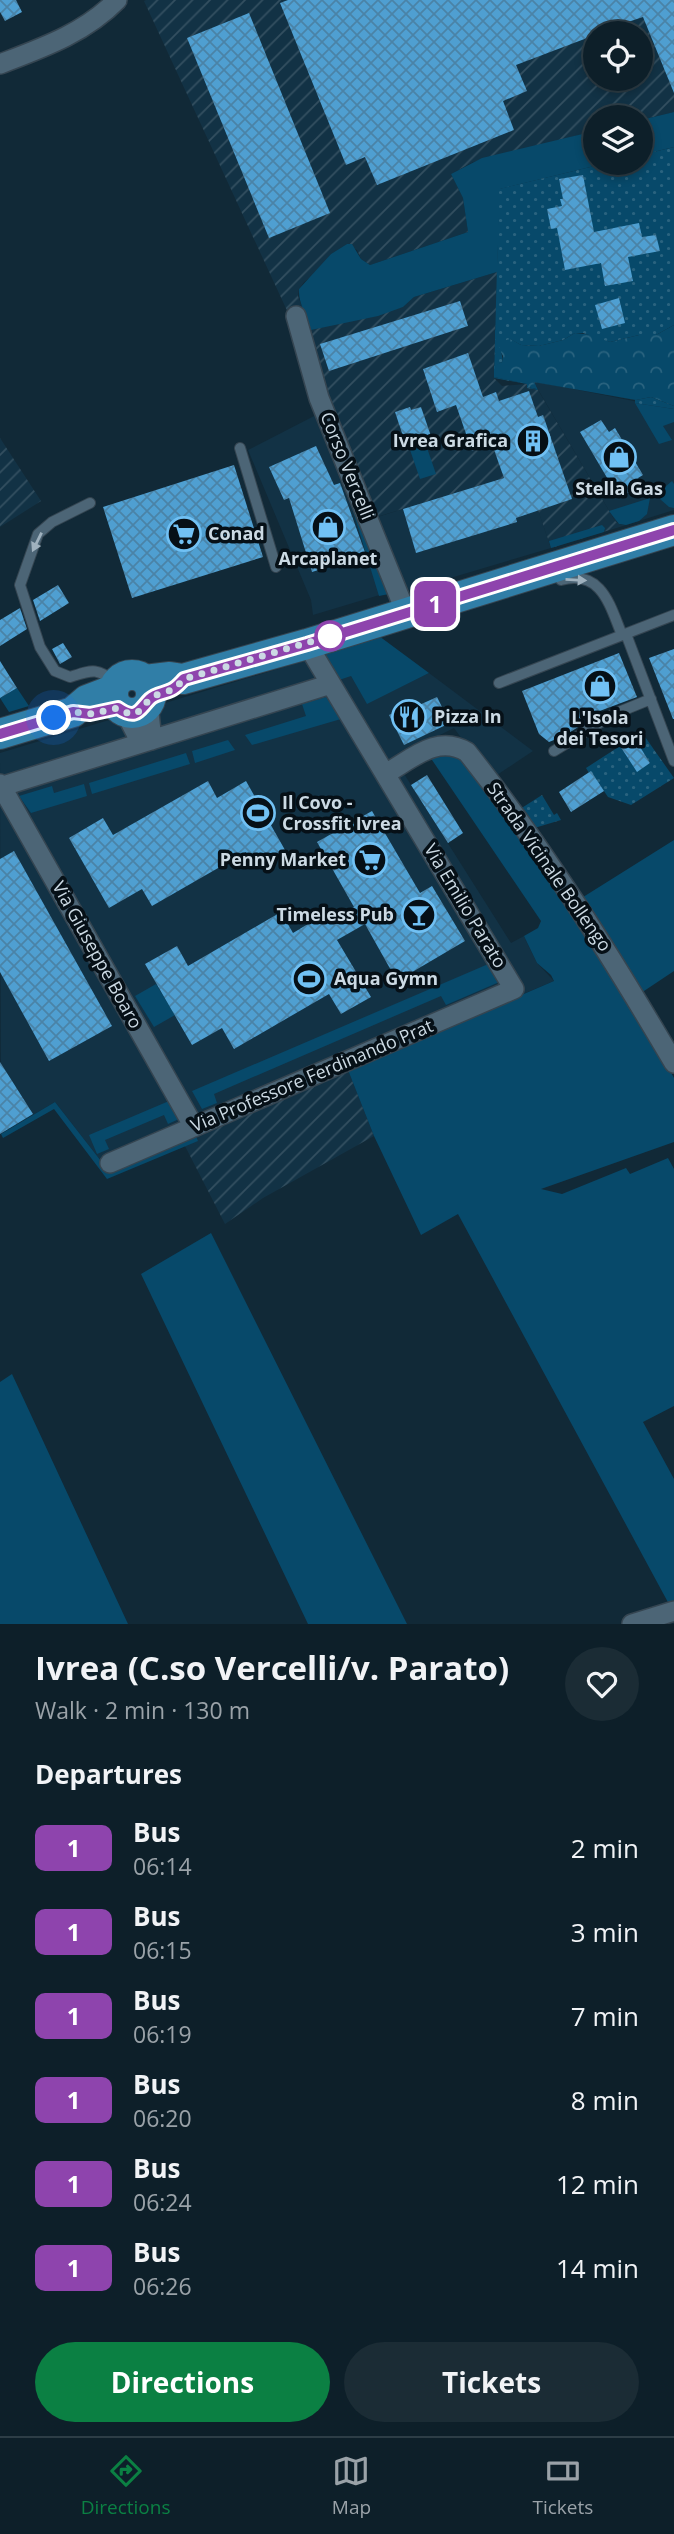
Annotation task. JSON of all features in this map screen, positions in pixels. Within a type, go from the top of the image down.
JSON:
[{"type":"main road","points":[[0,734],[73,712],[90,714],[170,677],[184,679],[307,644],[674,530]]},
{"type":"street","points":[[0,64],[66,38],[108,10],[117,0]]},
{"type":"street","name":"Corso Vercelli","points":[[296,316],[319,398],[406,612]]},
{"type":"street","name":"Via Emilio Parato","points":[[307,644],[514,989]]},
{"type":"street","points":[[1,786],[331,684]]},
{"type":"street","points":[[131,696],[147,742]]},
{"type":"street","name":"Strada Vicinale Bollengo","points":[[385,774],[436,745],[455,745],[467,752],[599,937],[674,1063]]},
{"type":"street","name":"Via Giuseppe Boaro","points":[[1,786],[194,1127]]},
{"type":"street","name":"Via Professore Ferdinando Prat","points":[[110,1163],[514,989]]},
{"type":"street","points":[[632,1624],[674,1611]]},
{"type":"lane","points":[[240,448],[276,566]]},
{"type":"lane","points":[[90,503],[52,522],[38,534],[20,585],[40,647],[55,671],[70,677],[92,670],[103,672],[131,696]]},
{"type":"lane","points":[[547,584],[572,577],[590,581],[606,594],[674,761]]},
{"type":"lane","points":[[462,595],[499,597]]},
{"type":"lane","points":[[499,683],[674,615]]},
{"type":"lane","points":[[554,751],[614,714],[651,699]]},
{"type":"shaded area","points":[[674,0],[674,112],[653,117],[653,105],[583,105],[583,134],[473,162],[451,174],[463,198],[468,232],[370,265],[361,259],[357,250],[347,244],[331,254],[316,273],[304,282],[298,296],[311,330],[403,307],[414,297],[497,272],[494,378],[502,386],[527,384],[527,388],[538,390],[615,521],[626,525],[551,548],[523,466],[502,472],[504,478],[360,522],[290,317],[144,1]]},
{"type":"shaded area","points":[[533,381],[674,409],[674,510],[626,525],[615,521]]},
{"type":"shaded area","points":[[318,414],[361,522],[503,478],[502,472],[523,465],[551,548],[410,590],[403,588],[313,615],[311,600],[248,450]]},
{"type":"shaded area","points":[[0,438],[41,501],[0,527]]},
{"type":"shaded area","points":[[324,655],[351,676],[367,703],[429,673],[533,751],[491,779],[454,728],[394,758],[511,943],[524,936],[537,963],[554,981],[108,1170],[55,1102],[1,1134],[0,753]]},
{"type":"shaded area","points":[[348,1070],[374,1136],[263,1198],[225,1224],[185,1146],[197,1141],[195,1134]]},
{"type":"green space","points":[[674,112],[674,147],[653,152],[653,117]]},
{"type":"green space","points":[[583,134],[583,169],[500,189],[497,272],[414,297],[403,307],[378,316],[311,330],[301,304],[299,289],[331,254],[347,244],[352,244],[361,259],[370,265],[468,232],[463,198],[451,174],[482,158]]},
{"type":"green space","points":[[674,147],[674,325],[656,335],[639,335],[610,342],[575,333],[563,340],[539,346],[521,345],[510,339],[503,341],[496,331],[502,362],[494,367],[499,189],[583,169],[583,175],[653,175],[653,152]]},
{"type":"green space","points":[[674,325],[674,406],[651,397],[636,400],[534,382],[537,389],[527,387],[527,384],[494,377],[494,366],[502,362],[503,356],[495,343],[495,330],[521,345],[539,346],[563,340],[575,333],[593,335],[610,342],[639,335],[656,335]]},
{"type":"green space","points":[[584,391],[636,400],[651,397],[674,406],[674,409],[635,403],[635,400]]},
{"type":"green space","points":[[635,403],[674,409],[674,422],[663,426],[672,440],[659,444]]},
{"type":"green space","points":[[425,442],[436,474],[420,479],[409,447]]},
{"type":"green space","points":[[672,481],[674,508],[660,499],[665,487]]},
{"type":"green space","points":[[344,482],[389,594],[379,596]]},
{"type":"green space","points":[[650,498],[647,514],[639,521],[619,524],[609,511]]},
{"type":"green space","points":[[602,525],[604,532],[551,548],[549,541]]},
{"type":"green space","points":[[379,636],[429,673],[367,704],[351,676],[339,680],[324,655]]},
{"type":"green space","points":[[17,688],[29,706],[9,712],[0,698]]},
{"type":"green space","points":[[326,697],[341,719],[252,745],[245,735],[306,716],[302,704]]},
{"type":"green space","points":[[643,734],[674,778],[631,805],[608,797],[586,768],[620,746],[637,771],[650,763],[634,737]]},
{"type":"green space","points":[[228,740],[235,750],[195,763],[192,751]]},
{"type":"green space","points":[[431,751],[467,760],[638,1010],[674,1078],[674,1142],[541,1189],[562,1194],[626,1168],[630,1174],[668,1158],[674,1169],[674,1406],[643,1422],[674,1479],[674,1604],[670,1606],[458,1214],[421,1235],[374,1136],[348,1070],[554,981],[537,963],[524,936],[538,928],[541,921],[428,754]]},
{"type":"green space","points":[[186,753],[190,764],[92,794],[89,783]]},
{"type":"green space","points":[[84,784],[87,796],[31,813],[19,796],[52,786],[54,793]]},
{"type":"green space","points":[[542,795],[554,815],[557,813],[561,820],[531,829],[517,811]]},
{"type":"green space","points":[[674,840],[674,971],[638,995],[580,899]]},
{"type":"green space","points":[[493,962],[504,980],[446,1005],[441,996],[214,1094],[217,1103],[202,1109],[192,1091]]},
{"type":"green space","points":[[156,984],[175,1015],[154,1027],[135,996]]},
{"type":"green space","points":[[169,1101],[179,1119],[168,1124],[164,1115],[105,1140],[109,1149],[97,1154],[89,1135]]},
{"type":"green space","points":[[55,1102],[108,1170],[195,1134],[198,1141],[107,1179],[54,1109],[3,1138],[1,1134]]},
{"type":"green space","points":[[211,1233],[407,1624],[308,1624],[141,1274]]},
{"type":"green space","points":[[12,1374],[128,1624],[0,1624],[0,1382]]},
{"type":"building","points":[[0,0],[16,0],[22,12],[5,21],[0,12]]},
{"type":"building","points":[[288,0],[674,0],[674,93],[653,42],[653,21],[645,21],[643,17],[631,21],[583,21],[583,40],[516,65],[527,91],[503,101],[514,130],[377,185],[365,157],[346,165],[280,3]]},
{"type":"building","points":[[249,13],[330,213],[269,238],[187,38]]},
{"type":"building","points":[[583,175],[594,232],[639,223],[642,237],[656,235],[660,251],[628,257],[633,281],[605,286],[601,263],[565,270],[557,228],[551,229],[547,209],[562,206],[559,179]]},
{"type":"building","points":[[619,298],[625,323],[602,329],[595,305]]},
{"type":"building","points":[[460,301],[468,326],[329,371],[320,344]]},
{"type":"building","points":[[468,353],[483,397],[496,392],[499,401],[529,391],[538,417],[543,415],[572,499],[516,518],[517,522],[416,553],[403,509],[504,478],[492,444],[472,451],[456,405],[437,412],[423,369]]},
{"type":"building","points":[[410,407],[411,410],[421,407],[432,439],[407,448],[395,412]]},
{"type":"building","name":"Stella Gas","points":[[601,420],[609,432],[615,428],[643,475],[638,478],[642,485],[619,498],[580,432]]},
{"type":"building","name":"Arcaplanet","points":[[316,446],[334,485],[340,483],[366,555],[312,572],[289,498],[284,500],[269,467]]},
{"type":"building","name":"Conad","points":[[234,465],[263,557],[132,598],[103,507]]},
{"type":"building","points":[[58,585],[69,603],[40,621],[33,600]]},
{"type":"building","points":[[20,608],[27,629],[0,646],[0,620]]},
{"type":"building","points":[[63,643],[72,657],[60,664],[52,649]]},
{"type":"building","points":[[674,649],[674,719],[673,719],[649,658]]},
{"type":"building","points":[[619,653],[637,697],[581,718],[583,724],[549,742],[539,734],[522,691]]},
{"type":"building","points":[[0,661],[17,688],[0,698]]},
{"type":"building","points":[[437,697],[450,723],[404,745],[389,715],[415,703],[417,706]]},
{"type":"building","points":[[634,737],[650,763],[637,772],[620,746]]},
{"type":"building","points":[[591,771],[604,791],[571,812],[559,792]]},
{"type":"building","points":[[427,775],[463,833],[448,843],[411,785]]},
{"type":"building","points":[[208,781],[217,798],[246,781],[285,850],[254,867],[246,852],[152,906],[142,889],[109,908],[69,838],[103,818],[113,835]]},
{"type":"building","points":[[372,811],[420,893],[432,886],[465,941],[397,981],[365,924],[337,940],[371,997],[341,1014],[329,994],[234,1049],[222,1028],[192,1045],[145,964],[177,946],[188,966],[281,912],[293,933],[323,915],[327,923],[354,907],[317,842]]},
{"type":"building","points":[[14,851],[112,1026],[49,1061],[0,972],[0,859]]},
{"type":"building","points":[[0,1062],[33,1114],[0,1134]]},
{"type":"bus line","name":"1","points":[[0,734],[73,712],[90,714],[118,708],[125,712],[139,712],[148,704],[150,698],[174,689],[184,679],[307,644],[674,530]]},
{"type":"place","name":"Ivrea Grafica","points":[[533,441]]},
{"type":"place","name":"Stella Gas","points":[[619,457]]},
{"type":"place","name":"Arcaplanet","points":[[328,527]]},
{"type":"place","name":"Conad","points":[[184,534]]},
{"type":"place","name":"L'Isola dei Tesori","points":[[600,686]]},
{"type":"place","name":"Pizza In","points":[[409,717]]},
{"type":"place","name":"Il Covo - Crossfit Ivrea","points":[[258,813]]},
{"type":"place","name":"Penny Market","points":[[370,860]]},
{"type":"place","name":"Timeless Pub","points":[[419,915]]},
{"type":"place","name":"Aqua Gymn","points":[[309,979]]},
{"type":"route","points":[[54,718],[73,712],[90,714],[118,708],[125,712],[139,712],[148,704],[150,698],[174,689],[184,679],[337,634],[330,636]]}]
